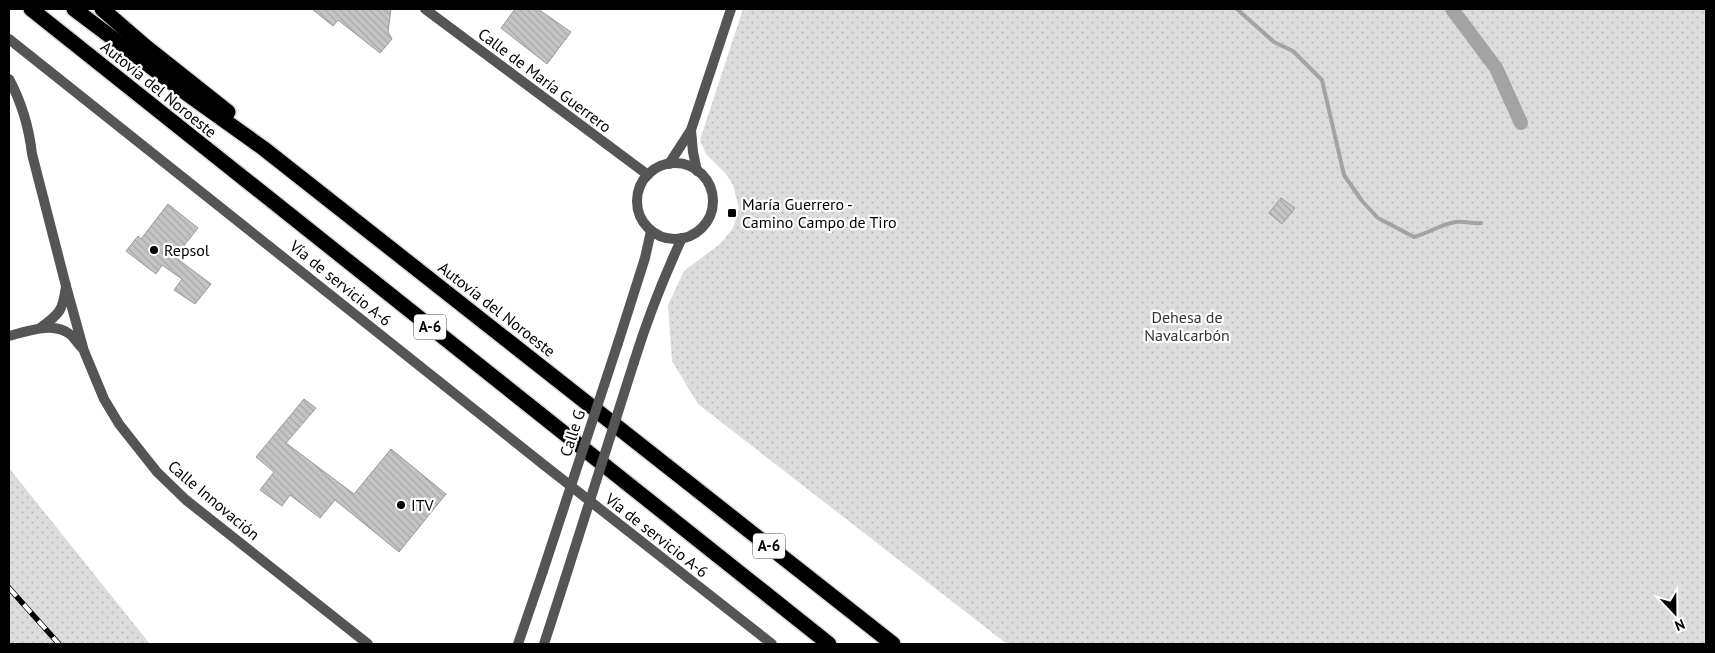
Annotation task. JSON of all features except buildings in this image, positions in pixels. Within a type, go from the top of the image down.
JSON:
[{"type":"highway","name":"Autovía del Noroeste","points":[[31,9],[828,644]]},
{"type":"highway","name":"Autovía del Noroeste","points":[[74,9],[271,154],[893,644]]},
{"type":"highway","points":[[90,9],[146,47]]},
{"type":"highway","points":[[102,9],[146,47],[647,442],[661,461]]},
{"type":"street","name":"Calle de María Guerrero","points":[[425,9],[648,175]]},
{"type":"street","points":[[669,164],[691,130],[731,9]]},
{"type":"street","name":"Vía de servicio A-6","points":[[9,39],[772,644]]},
{"type":"street","name":"Calle Innovación","points":[[9,79],[30,135],[32,154],[84,351],[104,399],[119,424],[157,472],[186,500],[368,644]]},
{"type":"street","points":[[691,130],[692,152],[697,171]]},
{"type":"street","points":[[669,164],[688,166],[697,171],[705,178],[713,196],[709,218],[702,228],[693,235],[682,238],[666,238],[651,231],[642,220],[637,202],[642,183],[648,175],[655,169],[669,164]]},
{"type":"street","name":"Calle G","points":[[518,644],[618,343],[645,258],[651,231]]},
{"type":"street","points":[[544,644],[638,349],[664,277],[682,238]]},
{"type":"street","points":[[40,328],[53,319],[63,306],[66,286]]},
{"type":"street","points":[[9,336],[40,328],[60,329],[71,335],[84,351]]},
{"type":"green space","name":"Dehesa de Navalcarbón","points":[[743,9],[1706,9],[1706,644],[1007,644],[698,404],[672,361],[668,305],[684,271],[721,243],[733,228],[739,208],[733,185],[726,174],[706,154],[700,140]]},
{"type":"green space","points":[[9,468],[150,644],[9,644]]},
{"type":"waterway","points":[[1237,9],[1274,42],[1293,51],[1322,80],[1344,175],[1362,201],[1378,218],[1414,237],[1451,223],[1481,223]]},
{"type":"waterway","points":[[1452,9],[1496,68],[1521,123]]},
{"type":"railway","points":[[9,588],[59,644]]},
{"type":"place","name":"María Guerrero - Camino Campo de Tiro","points":[[732,213]]},
{"type":"place","name":"Repsol","points":[[154,250]]},
{"type":"place","name":"ITV","points":[[401,505]]}]
